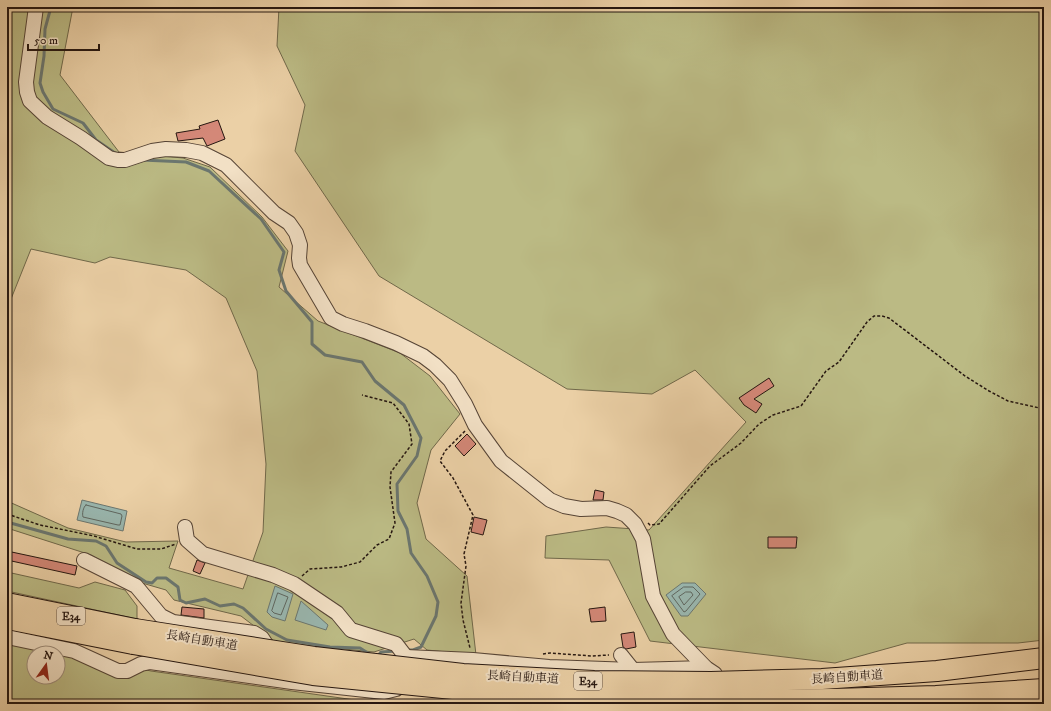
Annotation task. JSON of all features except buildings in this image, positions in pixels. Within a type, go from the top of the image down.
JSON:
[{"type":"highway","name":"長崎自動車道","points":[[7,603],[134,637],[313,675],[463,690],[594,697],[720,700],[936,696],[1044,689]]},
{"type":"highway","name":"長崎自動車道","points":[[7,619],[134,637],[463,674],[594,681],[711,682],[822,679],[937,671],[1044,658]]},
{"type":"street","points":[[36,7],[26,82],[30,101],[47,117],[110,158],[118,160],[132,158],[152,151],[166,149],[186,150],[202,153],[226,165],[274,213],[289,223],[296,233],[300,245],[300,265],[330,318],[396,343],[423,356],[436,365],[450,380],[465,404],[475,425],[501,461],[550,500],[564,506],[580,509],[607,508],[626,515],[636,524],[643,539],[653,596],[673,634],[711,671],[549,667],[473,660],[406,657],[396,644],[351,630],[337,613],[294,584],[272,575],[203,554],[186,534]]},
{"type":"street","points":[[84,560],[136,586],[161,616],[173,622],[254,633],[262,638],[292,682]]},
{"type":"street","points":[[7,637],[74,651],[118,671],[127,671],[141,664],[150,662],[292,682],[384,692],[396,689],[406,657]]},
{"type":"street","points":[[621,655],[633,670]]},
{"type":"street","points":[[548,704],[549,667]]},
{"type":"street","points":[[984,704],[1044,701]]},
{"type":"path","points":[[645,521],[650,525],[659,524],[710,466],[741,443],[759,424],[773,415],[801,406],[826,370],[839,362],[867,322],[874,316],[889,318],[965,376],[989,391],[1008,401],[1044,409]]},
{"type":"path","points":[[294,584],[310,569],[341,567],[360,562],[377,545],[389,539],[395,523],[390,487],[391,472],[412,444],[409,424],[393,403],[362,395]]},
{"type":"path","points":[[473,660],[462,620],[461,602],[466,566],[464,554],[473,515],[453,478],[440,461],[445,451],[461,434],[475,425]]},
{"type":"path","points":[[7,514],[40,525],[94,536],[137,549],[161,549],[186,534]]},
{"type":"shaded area","points":[[7,7],[73,7],[60,75],[119,152],[183,158],[210,167],[262,217],[288,251],[279,287],[318,321],[400,353],[430,376],[460,414],[431,450],[417,503],[426,539],[467,576],[476,655],[427,650],[414,639],[374,652],[275,642],[241,616],[174,600],[166,590],[142,583],[91,555],[7,528],[7,501],[68,528],[126,542],[178,541],[169,568],[243,589],[263,532],[266,464],[257,371],[226,298],[186,270],[110,257],[95,263],[31,249],[7,309]]},
{"type":"shaded area","points":[[279,7],[1044,7],[1044,640],[1018,643],[907,643],[835,663],[650,641],[609,560],[545,558],[546,536],[606,527],[649,530],[746,422],[695,370],[652,394],[567,389],[379,276],[295,151],[305,105],[277,46]]},
{"type":"shaded area","points":[[7,572],[79,588],[95,582],[125,590],[137,606],[137,619],[7,591]]},
{"type":"shaded area","points":[[7,641],[26,645],[26,685],[66,685],[66,653],[151,671],[355,700],[538,704],[7,704]]},
{"type":"water","points":[[82,500],[127,511],[123,531],[77,520]]},
{"type":"water","points":[[682,583],[695,583],[706,594],[688,616],[681,616],[666,595]]},
{"type":"water","points":[[275,586],[293,594],[285,621],[272,617],[267,612]]},
{"type":"water","points":[[301,601],[328,625],[326,630],[295,620]]},
{"type":"waterway","points":[[51,7],[45,29],[44,56],[40,83],[43,92],[53,109],[83,123],[96,140],[115,153]]},
{"type":"waterway","points":[[142,160],[186,162],[209,171],[261,219],[284,252],[279,270],[286,291],[312,322],[312,344],[325,355],[362,362],[375,381],[404,405],[421,438],[417,456],[397,484],[398,511],[407,529],[411,553],[427,576],[438,602],[436,616],[421,647],[413,650],[405,650]]},
{"type":"waterway","points":[[7,522],[68,539],[96,541],[106,546],[117,563],[146,582],[152,583],[157,578],[166,578],[178,587],[180,600],[186,603],[205,599],[220,606],[234,604],[243,608],[266,629],[287,640],[330,647],[360,648],[371,655]]},
{"type":"waterway","points":[[378,656],[381,652],[396,651]]},
{"type":"waterway","points":[[372,695],[372,704]]}]
